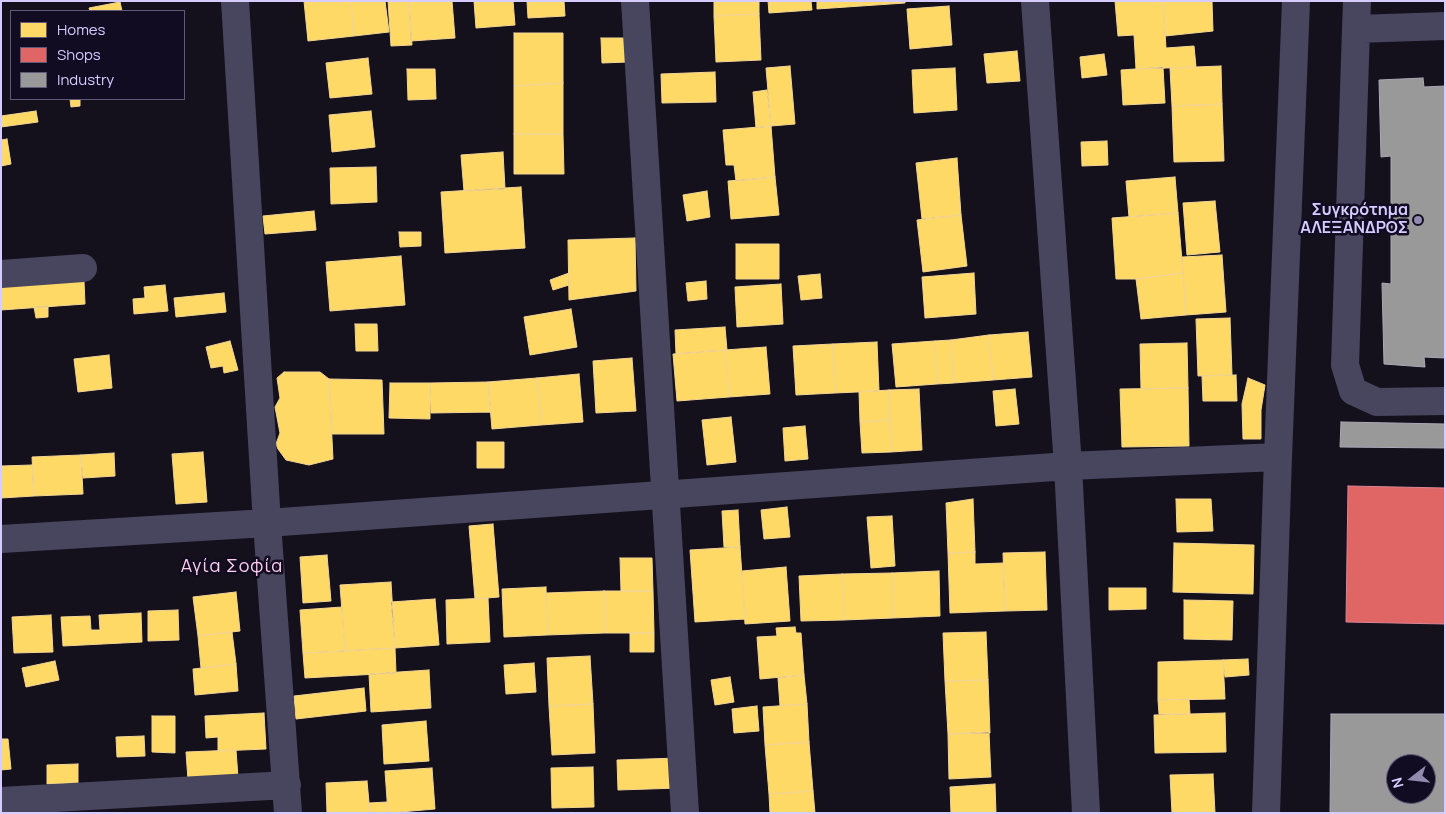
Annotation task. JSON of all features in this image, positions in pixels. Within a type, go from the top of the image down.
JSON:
[{"type":"street","points":[[235,1],[267,523],[288,813]]},
{"type":"street","points":[[635,1],[685,813]]},
{"type":"street","points":[[1035,1],[1068,466],[1086,813]]},
{"type":"street","points":[[1266,813],[1296,1]]},
{"type":"street","points":[[1357,1],[1345,365],[1353,391],[1377,402],[1445,402]]},
{"type":"street","points":[[1356,29],[1445,26]]},
{"type":"street","points":[[1,274],[83,268]]},
{"type":"street","points":[[1,539],[267,523],[1068,466],[1278,457]]},
{"type":"street","points":[[1,801],[287,785]]},
{"type":"building: Homes","points":[[304,1],[351,1],[354,36],[308,41]]},
{"type":"building: Homes","points":[[351,1],[385,1],[389,32],[354,36]]},
{"type":"building: Homes","points":[[388,1],[409,1],[412,45],[391,46]]},
{"type":"building: Homes","points":[[409,1],[452,1],[455,38],[411,41]]},
{"type":"building: Homes","points":[[474,1],[513,1],[515,25],[476,28]]},
{"type":"building: Homes","points":[[527,1],[564,1],[565,16],[528,18]]},
{"type":"building: Homes","points":[[714,1],[759,1],[759,14],[714,16]]},
{"type":"building: Homes","points":[[768,1],[811,1],[812,10],[769,13]]},
{"type":"building: Homes","points":[[817,1],[861,1],[861,6],[817,9]]},
{"type":"building: Homes","points":[[861,1],[905,1],[905,3],[861,6]]},
{"type":"building: Homes","points":[[1115,1],[1163,1],[1166,48],[1194,46],[1196,67],[1136,69],[1134,35],[1118,36]]},
{"type":"building: Homes","points":[[1163,1],[1212,1],[1213,31],[1165,36]]},
{"type":"building: Homes","points":[[120,2],[122,10],[90,10],[89,8]]},
{"type":"building: Homes","points":[[949,6],[952,45],[910,49],[907,9]]},
{"type":"building: Homes","points":[[759,14],[761,60],[716,62],[714,16]]},
{"type":"building: Homes","points":[[514,33],[563,33],[563,83],[514,86]]},
{"type":"building: Homes","points":[[601,38],[627,38],[628,62],[602,63]]},
{"type":"building: Homes","points":[[1017,51],[1020,81],[987,83],[984,54]]},
{"type":"building: Homes","points":[[1104,54],[1107,75],[1082,78],[1080,57]]},
{"type":"building: Homes","points":[[368,58],[372,94],[330,98],[326,63]]},
{"type":"building: Homes","points":[[790,66],[795,124],[771,126],[766,68]]},
{"type":"building: Homes","points":[[1221,66],[1222,104],[1172,106],[1170,68]]},
{"type":"building: Homes","points":[[1163,67],[1165,103],[1123,105],[1121,70]]},
{"type":"building: Homes","points":[[955,68],[957,110],[914,113],[912,70]]},
{"type":"building: Homes","points":[[407,69],[435,69],[436,99],[408,100]]},
{"type":"building: Homes","points":[[715,72],[716,102],[662,103],[661,74]]},
{"type":"building: Homes","points":[[563,83],[563,134],[514,134],[514,86]]},
{"type":"building: Homes","points":[[767,90],[771,126],[756,128],[753,92]]},
{"type":"building: Homes","points":[[70,100],[80,100],[80,106],[71,107]]},
{"type":"building: Homes","points":[[1222,104],[1224,161],[1174,162],[1172,106]]},
{"type":"building: Homes","points":[[36,111],[38,122],[1,127],[1,116]]},
{"type":"building: Homes","points":[[371,111],[375,147],[332,152],[329,115]]},
{"type":"building: Homes","points":[[771,126],[775,177],[736,181],[734,165],[726,165],[723,130]]},
{"type":"building: Homes","points":[[514,134],[563,134],[564,174],[514,174]]},
{"type":"building: Homes","points":[[7,139],[11,164],[1,166],[1,140]]},
{"type":"building: Homes","points":[[1107,141],[1108,165],[1082,166],[1081,142]]},
{"type":"building: Homes","points":[[503,152],[505,189],[464,191],[461,155]]},
{"type":"building: Homes","points":[[957,158],[961,215],[922,219],[916,163]]},
{"type":"building: Homes","points":[[376,167],[377,202],[331,204],[330,168]]},
{"type":"building: Homes","points":[[775,177],[779,215],[731,219],[728,181]]},
{"type":"building: Homes","points":[[1175,177],[1178,213],[1129,217],[1126,181]]},
{"type":"building: Homes","points":[[521,187],[525,248],[445,253],[441,192]]},
{"type":"building: Homes","points":[[707,191],[710,217],[687,221],[683,195]]},
{"type":"building: Homes","points":[[1215,201],[1220,252],[1187,255],[1183,203]]},
{"type":"building: Homes","points":[[314,211],[316,230],[265,234],[263,216]]},
{"type":"building: Homes","points":[[1178,213],[1183,273],[1136,279],[1116,279],[1112,218]]},
{"type":"building: Homes","points":[[961,215],[967,266],[923,272],[917,220]]},
{"type":"building: Homes","points":[[399,232],[421,232],[421,246],[400,247]]},
{"type":"building: Homes","points":[[635,238],[636,291],[569,300],[568,240]]},
{"type":"building: Homes","points":[[736,244],[779,244],[779,279],[736,279]]},
{"type":"building: Homes","points":[[1222,255],[1226,312],[1186,315],[1182,257]]},
{"type":"building: Homes","points":[[401,256],[405,305],[330,311],[326,262]]},
{"type":"building: Homes","points":[[569,273],[569,285],[553,290],[550,280]]},
{"type":"building: Homes","points":[[974,273],[976,314],[925,318],[922,277]]},
{"type":"building: Homes","points":[[1183,273],[1186,315],[1141,319],[1136,279]]},
{"type":"building: Homes","points":[[820,274],[822,298],[801,300],[798,276]]},
{"type":"building: Homes","points":[[84,281],[85,304],[1,310],[1,287]]},
{"type":"building: Homes","points":[[706,281],[707,299],[688,301],[686,283]]},
{"type":"building: Homes","points":[[781,284],[783,324],[737,327],[735,287]]},
{"type":"building: Homes","points":[[165,285],[168,311],[134,314],[133,299],[145,298],[144,287]]},
{"type":"building: Homes","points":[[224,293],[226,312],[176,317],[174,298]]},
{"type":"building: Homes","points":[[48,306],[48,317],[36,318],[34,307]]},
{"type":"building: Homes","points":[[571,309],[577,347],[530,355],[524,317]]},
{"type":"building: Homes","points":[[1230,318],[1232,375],[1198,376],[1196,319]]},
{"type":"building: Homes","points":[[355,324],[377,324],[378,351],[356,351]]},
{"type":"building: Homes","points":[[725,327],[727,350],[676,354],[675,330]]},
{"type":"building: Homes","points":[[1028,332],[1032,377],[993,380],[989,335]]},
{"type":"building: Homes","points":[[989,335],[993,380],[954,383],[951,340]]},
{"type":"building: Homes","points":[[951,340],[954,383],[937,384],[935,341]]},
{"type":"building: Homes","points":[[230,341],[238,370],[224,373],[223,366],[211,368],[206,347]]},
{"type":"building: Homes","points":[[935,341],[937,384],[896,387],[892,344]]},
{"type":"building: Homes","points":[[877,342],[879,391],[835,393],[833,344]]},
{"type":"building: Homes","points":[[1187,343],[1188,388],[1141,389],[1140,344]]},
{"type":"building: Homes","points":[[833,344],[835,393],[796,395],[793,346]]},
{"type":"building: Homes","points":[[766,347],[770,394],[729,397],[725,350]]},
{"type":"building: Homes","points":[[725,350],[729,397],[677,401],[673,354]]},
{"type":"building: Homes","points":[[109,355],[112,388],[78,392],[74,359]]},
{"type":"building: Homes","points":[[632,358],[636,411],[596,413],[593,361]]},
{"type":"building: Homes","points":[[284,372],[320,372],[329,379],[333,459],[309,465],[286,460],[278,449],[276,444],[280,433],[275,407],[280,398],[277,378]]},
{"type":"building: Homes","points":[[579,374],[583,422],[541,425],[537,378]]},
{"type":"building: Homes","points":[[1236,375],[1237,401],[1203,401],[1202,376]]},
{"type":"building: Homes","points":[[537,378],[541,425],[492,429],[488,382]]},
{"type":"building: Homes","points":[[1248,378],[1265,385],[1261,410],[1261,439],[1243,439],[1242,404]]},
{"type":"building: Homes","points":[[329,379],[382,380],[384,434],[332,434]]},
{"type":"building: Homes","points":[[488,382],[491,412],[431,413],[430,383]]},
{"type":"building: Homes","points":[[390,383],[430,383],[430,419],[389,418]]},
{"type":"building: Homes","points":[[1188,388],[1189,446],[1122,447],[1120,389]]},
{"type":"building: Homes","points":[[919,389],[922,450],[891,452],[889,390]]},
{"type":"building: Homes","points":[[1015,389],[1019,424],[996,426],[993,391]]},
{"type":"building: Homes","points":[[889,390],[890,420],[860,422],[859,392]]},
{"type":"building: Homes","points":[[731,417],[736,462],[707,465],[702,420]]},
{"type":"building: Homes","points":[[890,420],[891,452],[862,453],[860,422]]},
{"type":"building: Homes","points":[[805,426],[808,459],[785,461],[783,428]]},
{"type":"building: Homes","points":[[477,442],[504,442],[504,468],[477,468]]},
{"type":"building: Homes","points":[[203,452],[207,502],[176,504],[172,454]]},
{"type":"building: Homes","points":[[114,453],[115,476],[83,478],[81,455]]},
{"type":"building: Homes","points":[[81,455],[83,494],[34,496],[32,457]]},
{"type":"building: Homes","points":[[32,465],[34,496],[1,498],[1,466]]},
{"type":"building: Homes","points":[[973,499],[975,552],[948,553],[946,503]]},
{"type":"building: Homes","points":[[1176,499],[1211,499],[1213,531],[1177,532]]},
{"type":"building: Homes","points":[[787,507],[790,537],[764,539],[761,510]]},
{"type":"building: Homes","points":[[738,510],[740,547],[724,547],[722,511]]},
{"type":"building: Homes","points":[[892,516],[895,566],[871,568],[867,517]]},
{"type":"building: Homes","points":[[493,524],[499,597],[475,599],[469,526]]},
{"type":"building: Homes","points":[[1174,543],[1254,545],[1253,594],[1173,592]]},
{"type":"building: Homes","points":[[740,547],[745,619],[695,622],[690,550]]},
{"type":"building: Homes","points":[[975,552],[975,564],[1003,563],[1005,611],[950,613],[948,553]]},
{"type":"building: Homes","points":[[1045,552],[1047,610],[1005,611],[1003,553]]},
{"type":"building: Homes","points":[[327,555],[331,601],[303,603],[300,557]]},
{"type":"building: Homes","points":[[620,558],[652,558],[653,591],[621,591]]},
{"type":"building: Homes","points":[[786,567],[790,621],[745,624],[742,571]]},
{"type":"building: Homes","points":[[939,571],[940,616],[893,618],[892,573]]},
{"type":"building: Homes","points":[[892,573],[893,618],[844,620],[842,574]]},
{"type":"building: Homes","points":[[842,574],[844,620],[801,621],[799,576]]},
{"type":"building: Homes","points":[[391,582],[395,648],[345,651],[340,585]]},
{"type":"building: Homes","points":[[546,587],[547,635],[504,637],[502,589]]},
{"type":"building: Homes","points":[[1109,588],[1146,588],[1146,609],[1109,610]]},
{"type":"building: Homes","points":[[604,591],[653,591],[654,633],[604,633]]},
{"type":"building: Homes","points":[[604,591],[604,633],[547,635],[546,593]]},
{"type":"building: Homes","points":[[236,592],[240,631],[198,636],[193,597]]},
{"type":"building: Homes","points":[[488,598],[490,642],[447,644],[446,600]]},
{"type":"building: Homes","points":[[435,599],[439,645],[395,648],[391,602]]},
{"type":"building: Homes","points":[[1184,600],[1233,601],[1232,640],[1184,639]]},
{"type":"building: Homes","points":[[342,607],[345,651],[303,653],[300,610]]},
{"type":"building: Homes","points":[[178,610],[179,640],[148,641],[148,611]]},
{"type":"building: Homes","points":[[141,613],[142,642],[63,646],[61,617],[90,616],[91,630],[100,630],[99,615]]},
{"type":"building: Homes","points":[[51,615],[53,652],[14,653],[12,617]]},
{"type":"building: Homes","points":[[795,627],[796,633],[801,633],[804,675],[760,679],[757,637],[777,636],[776,628]]},
{"type":"building: Homes","points":[[232,632],[236,664],[201,668],[198,636]]},
{"type":"building: Homes","points":[[986,632],[988,680],[945,681],[943,633]]},
{"type":"building: Homes","points":[[630,633],[654,633],[654,652],[630,652]]},
{"type":"building: Homes","points":[[395,648],[396,673],[305,678],[303,653]]},
{"type":"building: Homes","points":[[590,656],[593,704],[549,706],[547,658]]},
{"type":"building: Homes","points":[[1248,659],[1249,675],[1225,677],[1223,660]]},
{"type":"building: Homes","points":[[1223,660],[1225,699],[1158,700],[1158,662]]},
{"type":"building: Homes","points":[[55,661],[59,680],[26,687],[22,668]]},
{"type":"building: Homes","points":[[534,663],[536,692],[506,694],[504,665]]},
{"type":"building: Homes","points":[[236,664],[238,691],[195,695],[193,669]]},
{"type":"building: Homes","points":[[429,670],[431,708],[371,712],[369,674]]},
{"type":"building: Homes","points":[[804,675],[807,704],[780,706],[778,678]]},
{"type":"building: Homes","points":[[730,677],[734,702],[715,705],[711,680]]},
{"type":"building: Homes","points":[[988,680],[990,733],[948,734],[945,681]]},
{"type":"building: Homes","points":[[364,688],[366,711],[296,719],[294,696]]},
{"type":"building: Homes","points":[[1189,699],[1190,714],[1159,714],[1158,700]]},
{"type":"building: Homes","points":[[593,704],[595,753],[552,755],[549,706]]},
{"type":"building: Homes","points":[[807,704],[809,742],[765,745],[763,707]]},
{"type":"building: Homes","points":[[757,706],[759,731],[734,733],[732,709]]},
{"type":"building: Homes","points":[[264,713],[266,749],[218,751],[218,737],[206,738],[205,716]]},
{"type":"building: Homes","points":[[1225,713],[1226,752],[1155,753],[1154,715]]},
{"type":"building: Homes","points":[[152,716],[175,716],[175,753],[152,752]]},
{"type":"building: Homes","points":[[426,721],[429,761],[384,764],[382,725]]},
{"type":"building: Homes","points":[[989,732],[991,777],[949,779],[948,734]]},
{"type":"building: Homes","points":[[144,736],[145,756],[117,757],[116,737]]},
{"type":"building: Homes","points":[[1,739],[8,739],[11,769],[1,770]]},
{"type":"building: Homes","points":[[809,742],[813,791],[769,794],[765,745]]},
{"type":"building: Homes","points":[[236,750],[238,777],[188,780],[186,752]]},
{"type":"building: Homes","points":[[678,758],[679,788],[618,790],[617,760]]},
{"type":"building: Homes","points":[[78,764],[78,783],[47,784],[47,765]]},
{"type":"building: Homes","points":[[593,767],[594,807],[552,808],[551,768]]},
{"type":"building: Homes","points":[[432,768],[435,809],[388,813],[385,771]]},
{"type":"building: Homes","points":[[1213,774],[1215,813],[1172,813],[1170,775]]},
{"type":"building: Homes","points":[[367,781],[370,813],[327,813],[326,783]]},
{"type":"building: Homes","points":[[995,784],[996,813],[951,813],[950,787]]},
{"type":"building: Homes","points":[[813,791],[815,813],[770,813],[769,794]]},
{"type":"building: Homes","points":[[387,802],[388,813],[370,813],[369,803]]},
{"type":"building: Shops","points":[[1348,486],[1445,488],[1445,624],[1346,622]]},
{"type":"building: Industry","name":"Συγκρότημα ΑΛΕΞΑΝΔΡΟΣ","points":[[1423,78],[1424,87],[1445,86],[1445,358],[1424,357],[1425,367],[1384,364],[1382,283],[1391,284],[1391,156],[1381,157],[1379,80]]},
{"type":"building: Industry","points":[[1341,422],[1445,424],[1445,448],[1340,447]]},
{"type":"building: Industry","points":[[1331,714],[1445,714],[1445,813],[1330,813]]},
{"type":"place","name":"Συγκρότημα ΑΛΕΞΑΝΔΡΟΣ","points":[[1418,220]]},
{"type":"district","name":"Αγία Σοφία","points":[[232,567]]}]
